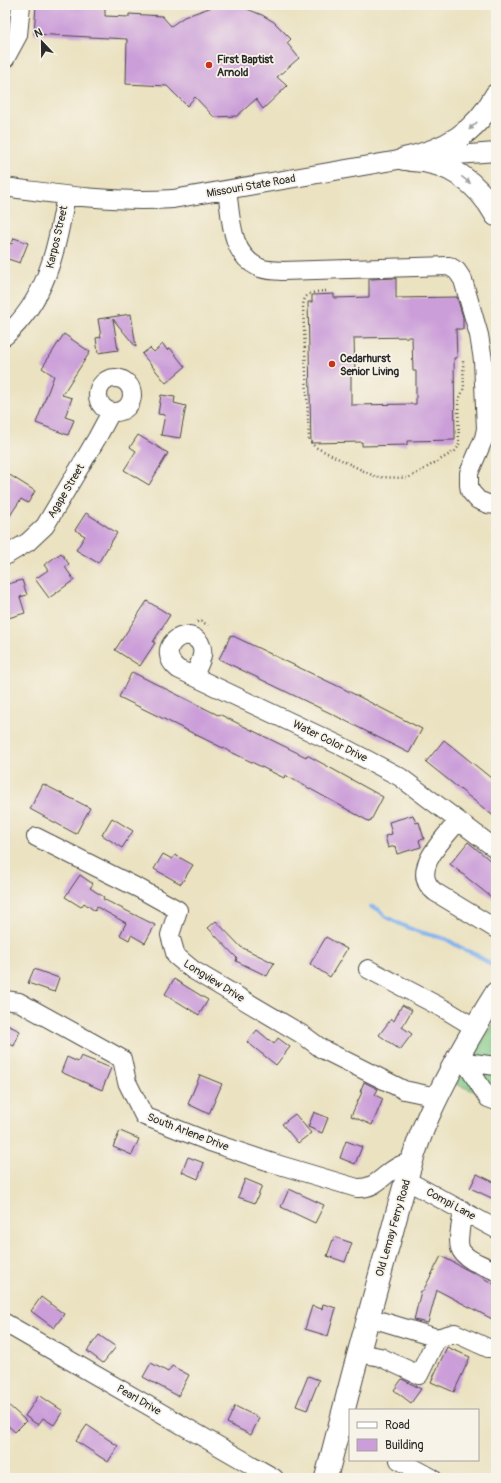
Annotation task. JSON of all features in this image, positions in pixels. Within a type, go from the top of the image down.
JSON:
[{"type":"main road","points":[[404,160],[433,152],[460,138],[482,117],[496,95]]},
{"type":"main road","points":[[404,160],[421,160],[437,164],[466,178],[489,202],[496,215]]},
{"type":"main road","name":"Old Lemay Ferry Road","points":[[326,1478],[347,1415],[359,1353],[368,1317],[419,1140],[437,1097],[463,1058],[474,1027],[496,992]]},
{"type":"street","points":[[5,59],[18,35],[21,5]]},
{"type":"street","name":"Missouri State Road","points":[[5,187],[66,196],[119,200],[160,200],[404,160],[496,152]]},
{"type":"street","points":[[227,190],[230,215],[238,248],[246,260],[258,267],[268,270],[282,271],[449,266],[457,271],[463,280],[480,335],[487,422],[484,438],[469,473],[469,485],[470,491],[478,500],[496,505]]},
{"type":"street","name":"Karpos Street","points":[[5,336],[26,312],[43,284],[51,267],[66,196]]},
{"type":"street","name":"Agape Street","points":[[5,556],[28,542],[45,526],[111,412]]},
{"type":"street","name":"Water Color Drive","points":[[194,675],[341,746],[400,777],[496,849]]},
{"type":"street","points":[[458,821],[429,859],[425,868],[426,882],[429,888],[496,929]]},
{"type":"street","name":"Longview Drive","points":[[36,837],[142,890],[178,910],[170,935],[176,956],[193,970],[304,1035],[322,1049],[404,1090],[437,1097]]},
{"type":"street","points":[[368,969],[446,1010],[474,1027]]},
{"type":"street","name":"South Arlene Drive","points":[[5,1000],[19,1002],[122,1059],[127,1082],[144,1116],[217,1144],[273,1163],[357,1188],[366,1188],[374,1185],[401,1165],[409,1171]]},
{"type":"street","points":[[463,1058],[496,1066]]},
{"type":"street","points":[[463,1058],[488,1098],[496,1101]]},
{"type":"street","name":"Compi Lane","points":[[409,1171],[463,1210],[496,1229]]},
{"type":"street","points":[[463,1210],[459,1243],[460,1249],[465,1255],[474,1261],[496,1271]]},
{"type":"street","points":[[368,1317],[437,1338],[455,1333],[488,1348]]},
{"type":"street","name":"Pearl Drive","points":[[5,1323],[274,1478]]},
{"type":"street","points":[[359,1353],[380,1357],[419,1375],[437,1338]]},
{"type":"street","points":[[401,1461],[432,1478]]},
{"type":"path","points":[[326,291],[308,294],[304,299],[303,306],[308,435],[310,444],[315,448],[376,478],[407,478],[455,451],[459,446],[458,402],[464,388],[463,361]]},
{"type":"green space","points":[[496,1020],[496,1099],[455,1084]]},
{"type":"building","name":"First Baptist Arnold","points":[[36,5],[105,8],[105,16],[129,17],[129,14],[162,16],[171,26],[184,17],[209,8],[220,5],[242,5],[242,7],[262,15],[274,22],[291,39],[287,43],[299,58],[277,77],[287,86],[263,109],[256,99],[237,116],[214,117],[195,97],[187,106],[167,86],[126,84],[127,39],[34,34]]},
{"type":"building","points":[[14,238],[28,243],[20,263],[5,258],[5,241],[12,244]]},
{"type":"building","name":"Cedarhurst Senior Living","points":[[396,278],[396,298],[457,297],[463,317],[463,329],[456,329],[457,358],[454,358],[455,440],[407,441],[407,445],[362,446],[362,442],[311,443],[308,302],[312,302],[312,295],[334,294],[334,298],[369,297],[369,279]],"holes":[[[412,337],[413,371],[416,371],[416,404],[351,405],[351,373],[355,373],[354,338]]]},
{"type":"building","points":[[131,314],[136,347],[113,319],[118,350],[98,353],[96,338],[101,337],[98,319]]},
{"type":"building","points":[[64,334],[90,352],[62,395],[72,398],[65,417],[74,420],[68,435],[36,423],[54,376],[42,368]]},
{"type":"building","points":[[163,344],[167,350],[170,348],[185,367],[166,383],[142,354],[150,348],[154,352]]},
{"type":"building","points":[[161,395],[175,397],[174,403],[186,406],[180,438],[161,435],[165,415],[158,414]]},
{"type":"building","points":[[138,435],[168,453],[149,485],[124,470],[136,451],[130,447]]},
{"type":"building","points":[[5,472],[35,491],[28,503],[21,499],[5,523]]},
{"type":"building","points":[[86,513],[117,533],[98,563],[76,550],[85,536],[75,530]]},
{"type":"building","points":[[61,553],[69,564],[65,567],[74,580],[49,598],[35,579],[48,570],[44,565]]},
{"type":"building","points":[[22,580],[27,595],[20,597],[25,613],[5,619],[5,585]]},
{"type":"building","points":[[147,601],[170,615],[153,642],[155,643],[140,666],[115,650]]},
{"type":"building","points":[[231,635],[346,690],[422,729],[409,753],[219,659]]},
{"type":"building","points":[[132,672],[306,757],[307,755],[383,797],[370,822],[285,775],[284,778],[119,697]]},
{"type":"building","points":[[444,740],[496,782],[496,818],[426,762]]},
{"type":"building","points":[[43,784],[90,808],[76,834],[30,809]]},
{"type":"building","points":[[413,815],[416,823],[419,822],[424,839],[419,840],[421,847],[397,854],[395,846],[388,848],[385,836],[392,834],[389,822]]},
{"type":"building","points":[[112,818],[133,831],[122,848],[102,835]]},
{"type":"building","points":[[468,842],[496,865],[496,901],[450,864]]},
{"type":"building","points":[[163,854],[172,859],[175,855],[193,865],[181,884],[154,869]]},
{"type":"building","points":[[80,875],[93,884],[90,888],[104,897],[103,899],[155,925],[145,943],[131,935],[129,940],[120,935],[126,923],[97,907],[95,911],[84,903],[81,907],[65,897]]},
{"type":"building","points":[[216,921],[241,947],[274,963],[267,976],[236,961],[237,958],[208,928]]},
{"type":"building","points":[[326,937],[347,949],[330,977],[310,964]]},
{"type":"building","points":[[34,969],[59,978],[54,992],[28,983]]},
{"type":"building","points":[[174,979],[208,1000],[199,1015],[165,994]]},
{"type":"building","points":[[402,1005],[412,1010],[402,1027],[412,1034],[400,1050],[379,1035],[391,1019],[394,1021]]},
{"type":"building","points":[[5,1024],[20,1031],[14,1046],[5,1042]]},
{"type":"building","points":[[257,1030],[274,1044],[278,1038],[290,1047],[276,1065],[247,1042]]},
{"type":"building","points":[[81,1056],[111,1068],[102,1090],[61,1072],[67,1057],[78,1062]]},
{"type":"building","points":[[200,1075],[222,1084],[209,1114],[188,1104]]},
{"type":"building","points":[[364,1082],[378,1089],[375,1095],[383,1099],[372,1125],[351,1116],[362,1092],[360,1092]]},
{"type":"building","points":[[314,1112],[328,1118],[322,1133],[308,1127]]},
{"type":"building","points":[[295,1114],[311,1133],[298,1143],[282,1124]]},
{"type":"building","points":[[120,1131],[139,1139],[132,1155],[113,1147]]},
{"type":"building","points":[[346,1141],[362,1147],[355,1164],[340,1158]]},
{"type":"building","points":[[188,1157],[204,1163],[198,1179],[182,1172]]},
{"type":"building","points":[[477,1174],[496,1183],[496,1200],[470,1188]]},
{"type":"building","points":[[245,1179],[262,1186],[255,1203],[238,1197]]},
{"type":"building","points":[[289,1189],[324,1205],[315,1223],[281,1207]]},
{"type":"building","points":[[334,1237],[352,1243],[345,1262],[327,1256]]},
{"type":"building","points":[[441,1256],[496,1285],[496,1321],[437,1290],[428,1323],[414,1320],[421,1291],[423,1291]]},
{"type":"building","points":[[41,1297],[64,1314],[54,1328],[31,1311]]},
{"type":"building","points":[[323,1304],[336,1308],[328,1336],[305,1329],[312,1306],[322,1309]]},
{"type":"building","points":[[99,1335],[116,1347],[103,1363],[87,1351]]},
{"type":"building","points":[[447,1347],[470,1357],[454,1392],[431,1382]]},
{"type":"building","points":[[151,1363],[168,1372],[172,1366],[189,1375],[178,1396],[143,1377]]},
{"type":"building","points":[[308,1376],[319,1380],[307,1410],[296,1406]]},
{"type":"building","points":[[402,1379],[421,1389],[411,1403],[394,1390]]},
{"type":"building","points":[[39,1395],[63,1411],[54,1425],[43,1418],[38,1425],[25,1416]]},
{"type":"building","points":[[5,1402],[26,1421],[15,1432],[5,1423]]},
{"type":"building","points":[[235,1406],[259,1418],[251,1435],[227,1423]]},
{"type":"building","points":[[87,1425],[118,1446],[108,1462],[76,1441]]},
{"type":"waterway","points":[[371,907],[378,909],[386,917],[416,931],[446,939],[475,954],[496,968]]},
{"type":"place","name":"First Baptist Arnold","points":[[209,65]]},
{"type":"place","name":"Cedarhurst Senior Living","points":[[332,364]]}]
